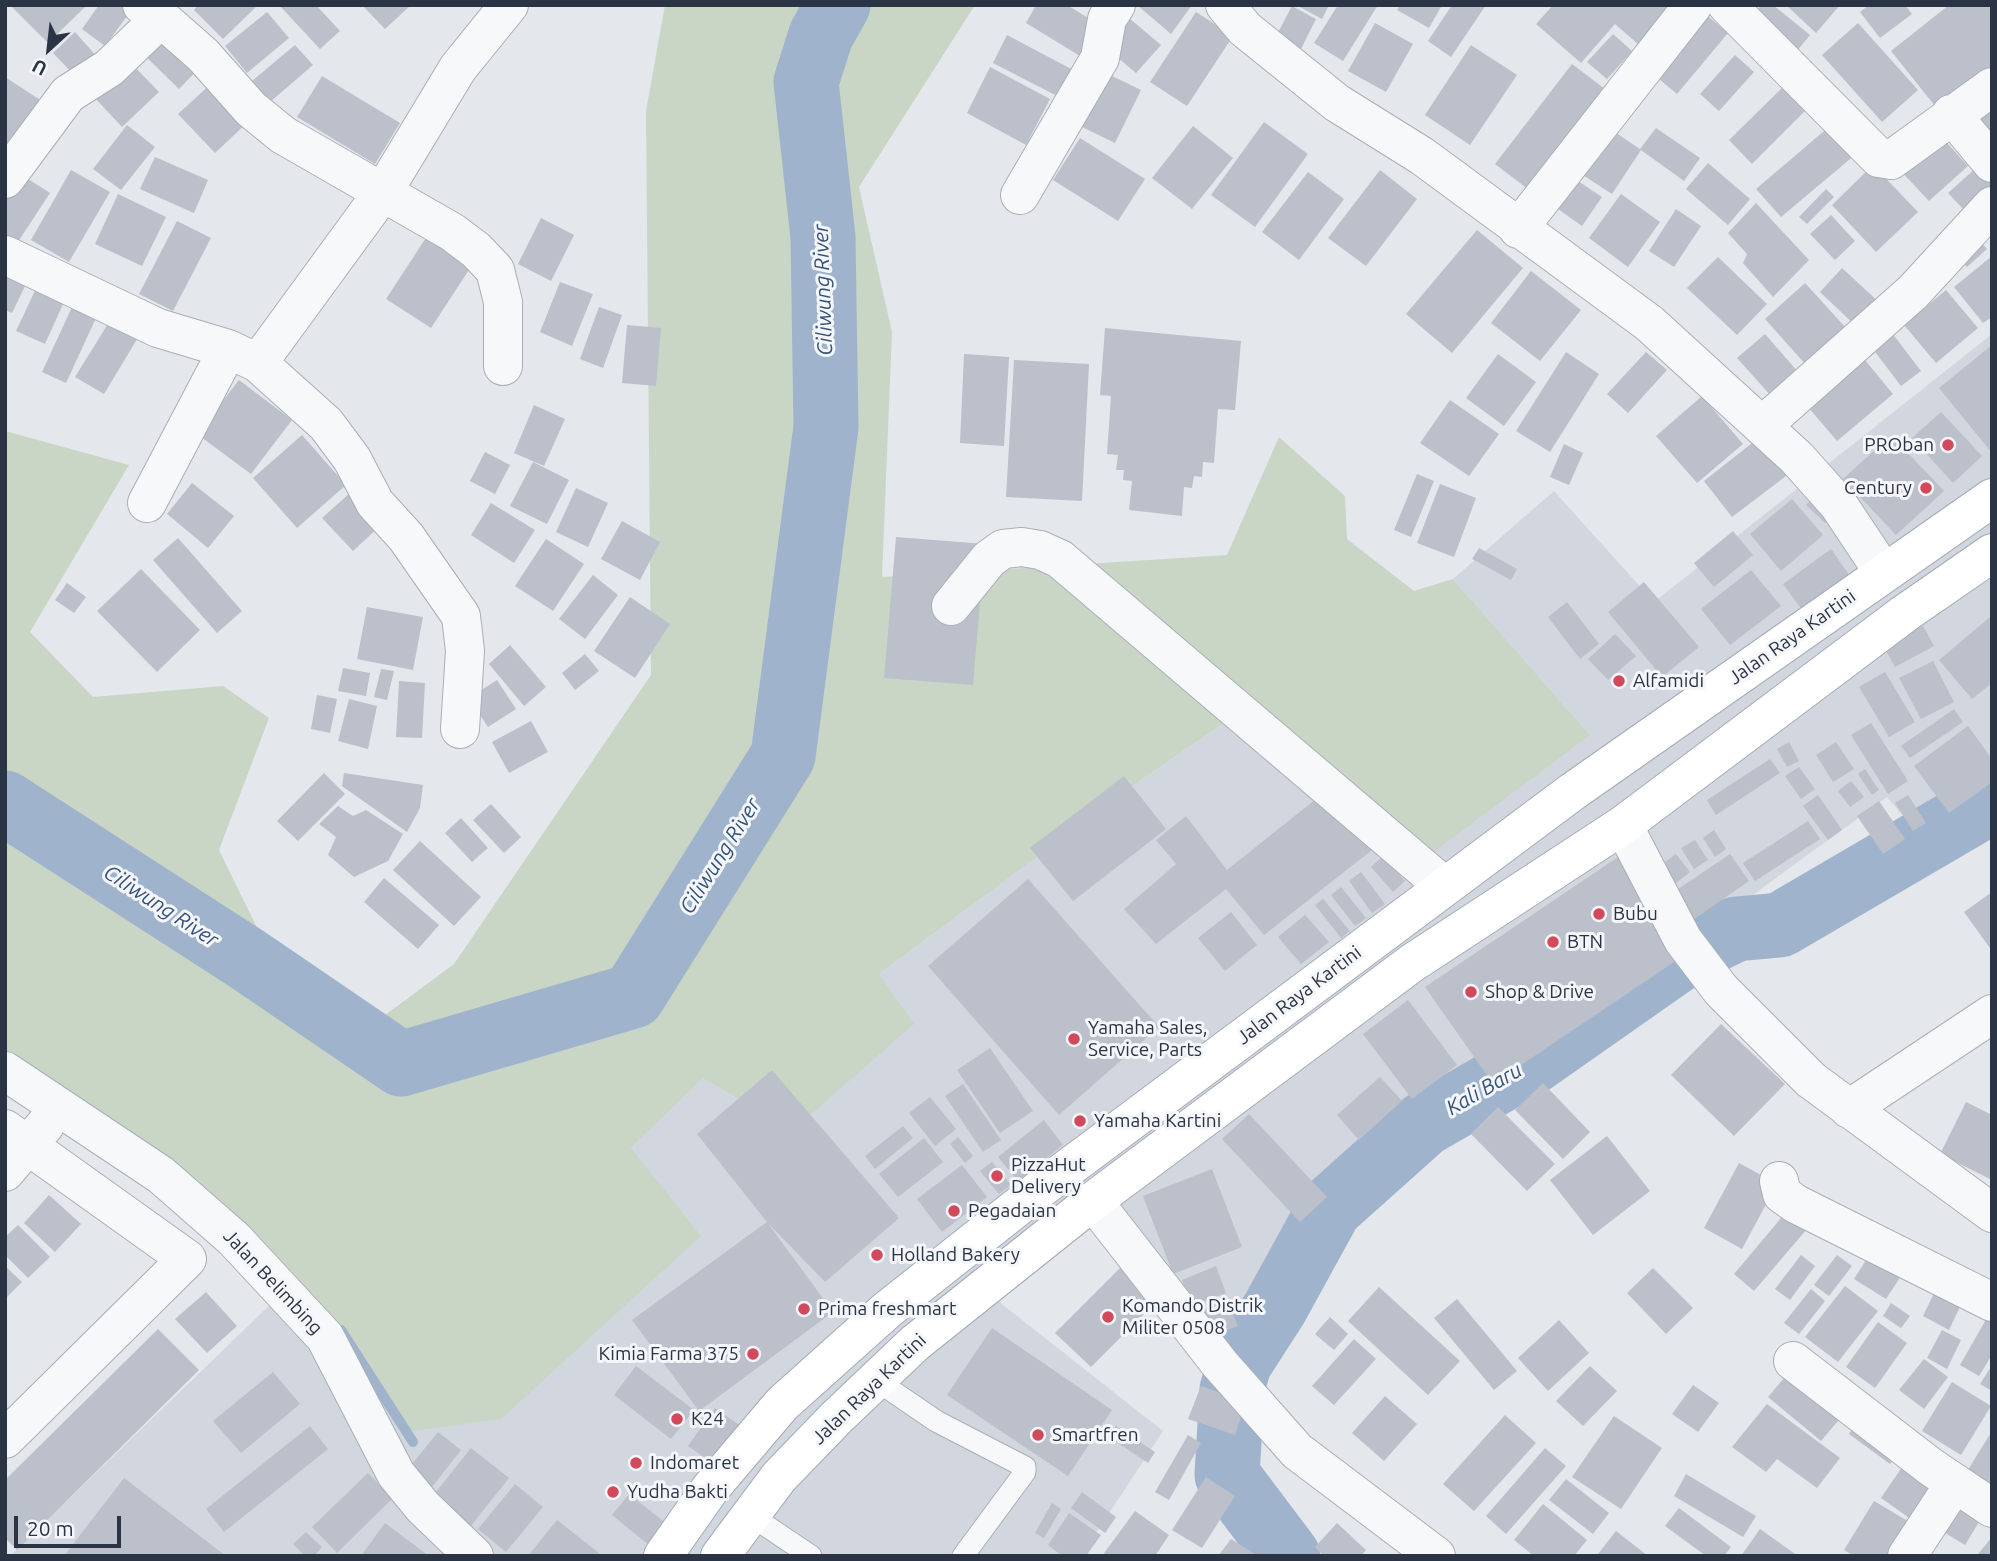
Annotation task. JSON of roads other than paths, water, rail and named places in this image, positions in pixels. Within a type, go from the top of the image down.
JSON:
[{"type":"main road","name":"Jalan Raya Kartini","points":[[663,1556],[718,1479],[782,1404],[887,1310],[1044,1186],[1444,886],[1992,498]]},
{"type":"main road","name":"Jalan Raya Kartini","points":[[720,1556],[779,1477],[876,1380],[915,1343],[1093,1201],[1412,963],[1623,825],[1904,614],[1992,553]]},
{"type":"street","points":[[147,503],[243,356],[383,192],[458,68],[509,5]]},
{"type":"street","points":[[1020,195],[1100,58],[1107,19],[1116,5]]},
{"type":"street","points":[[1225,5],[1245,29],[1337,103],[1422,156],[1648,323],[1763,425],[1838,504],[1884,573]]},
{"type":"street","points":[[1518,229],[1693,5]]},
{"type":"street","points":[[1727,5],[1879,158],[1891,160],[1951,114],[1992,87]]},
{"type":"street","points":[[5,179],[68,94],[109,68],[152,11],[203,55],[251,109],[283,135],[452,232],[476,250],[495,270],[503,302],[503,366]]},
{"type":"street","points":[[1951,114],[1992,163]]},
{"type":"street","points":[[1763,425],[1913,292],[1992,206]]},
{"type":"street","points":[[5,255],[158,328],[243,356],[292,390],[326,424],[352,459],[375,503],[406,537],[461,616],[465,651],[460,729]]},
{"type":"street","points":[[951,606],[989,559],[1003,548],[1040,550],[1060,559],[1444,886]]},
{"type":"street","points":[[1623,825],[1683,940],[1721,990],[1832,1096],[1992,1213]]},
{"type":"street","points":[[1832,1096],[1992,1014]]},
{"type":"street","name":"Jalan Belimbing","points":[[5,1071],[161,1175],[234,1239],[325,1337],[396,1474],[423,1507],[474,1556]]},
{"type":"street","points":[[5,1439],[187,1259],[65,1171],[13,1149],[58,1106]]},
{"type":"street","points":[[65,1171],[96,1131]]},
{"type":"street","points":[[1779,1181],[1782,1194],[1796,1204],[1992,1301]]},
{"type":"street","points":[[1093,1201],[1220,1364],[1297,1451],[1436,1556]]},
{"type":"street","points":[[1793,1361],[1992,1508]]},
{"type":"street","points":[[1907,1556],[1955,1483]]},
{"type":"lane","points":[[876,1380],[936,1421],[1025,1467],[1025,1472],[963,1556]]},
{"type":"lane","points":[[750,1515],[805,1554]]},
{"type":"waterway","name":"Ciliwung River","points":[[5,803],[247,959],[401,1064],[633,996],[783,756],[826,427],[823,237],[806,82],[821,35],[838,5]]},
{"type":"waterway","name":"Kali Baru","points":[[1288,1556],[1227,1475],[1232,1390],[1239,1364],[1275,1308],[1330,1208],[1424,1124],[1535,1060],[1689,952],[1736,929],[1780,925],[1992,801]]},
{"type":"waterway","points":[[341,1330],[413,1442]]},
{"type":"place","name":"PROban","points":[[1948,445]]},
{"type":"place","name":"Century","points":[[1926,488]]},
{"type":"place","name":"Alfamidi","points":[[1619,681]]},
{"type":"place","name":"Bubu","points":[[1599,914]]},
{"type":"place","name":"BTN","points":[[1553,942]]},
{"type":"place","name":"Shop & Drive","points":[[1471,992]]},
{"type":"place","name":"Yamaha Sales, Service, Parts","points":[[1074,1039]]},
{"type":"place","name":"Yamaha Kartini","points":[[1080,1121]]},
{"type":"place","name":"PizzaHut Delivery","points":[[997,1176]]},
{"type":"place","name":"Pegadaian","points":[[954,1211]]},
{"type":"place","name":"Holland Bakery","points":[[877,1255]]},
{"type":"place","name":"Prima freshmart","points":[[804,1309]]},
{"type":"place","name":"Komando Distrik Militer 0508","points":[[1108,1317]]},
{"type":"place","name":"Kimia Farma 375","points":[[753,1354]]},
{"type":"place","name":"K24","points":[[677,1419]]},
{"type":"place","name":"Smartfren","points":[[1038,1435]]},
{"type":"place","name":"Indomaret","points":[[636,1463]]},
{"type":"place","name":"Yudha Bakti","points":[[613,1492]]}]
